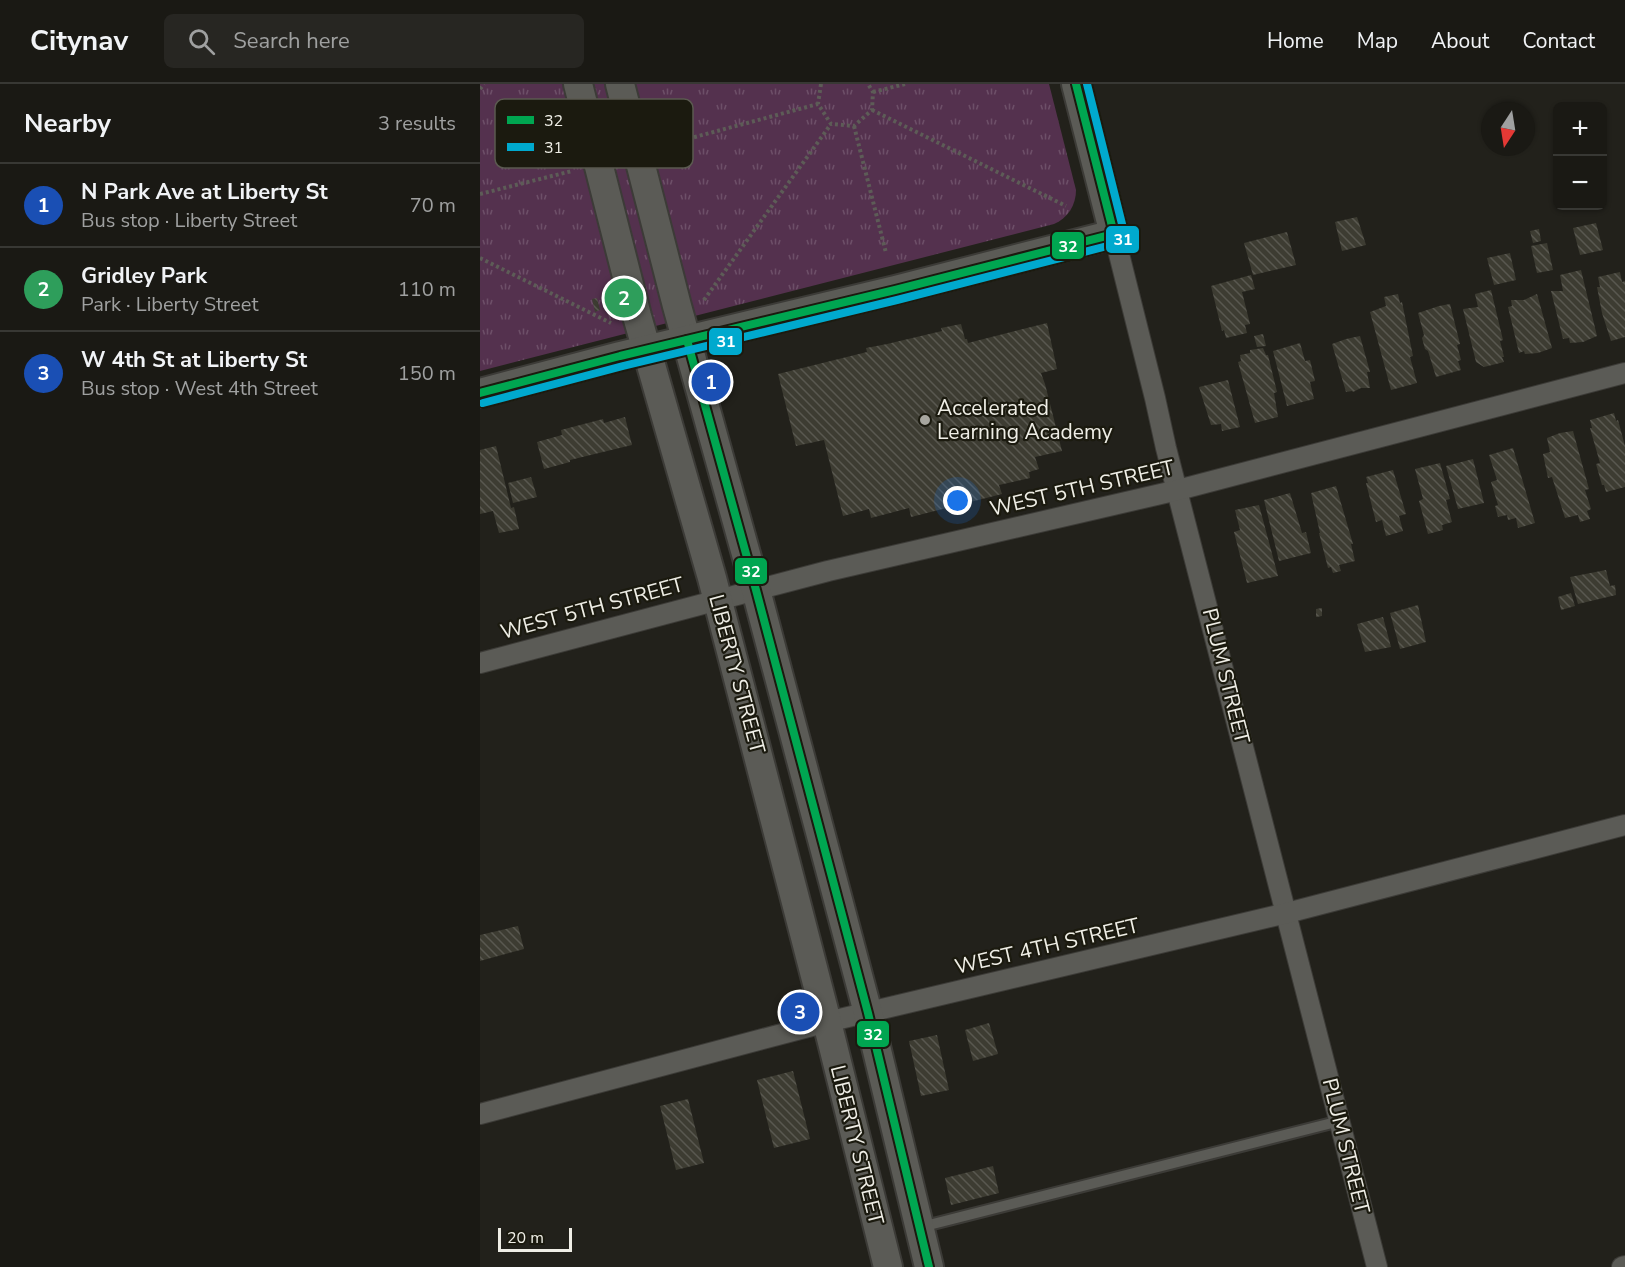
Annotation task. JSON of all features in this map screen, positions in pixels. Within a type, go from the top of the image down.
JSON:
[{"type":"street","name":"LIBERTY STREET","points":[[578,84],[582,99]]},
{"type":"street","name":"LIBERTY STREET","points":[[620,84],[624,99]]},
{"type":"street","name":"PLUM STREET","points":[[1076,84],[1166,448],[1377,1267]]},
{"type":"street","name":"LIBERTY STREET","points":[[599,168],[637,316],[717,600],[888,1267]]},
{"type":"street","name":"LIBERTY STREET","points":[[641,168],[676,306],[756,590],[868,1013],[929,1267]]},
{"type":"street","points":[[480,393],[620,356],[895,290],[1114,234]]},
{"type":"street","name":"WEST 5TH STREET","points":[[480,663],[828,572],[1178,490],[1625,373]]},
{"type":"street","name":"WEST 4TH STREET","points":[[480,1114],[827,1022],[1287,913],[1625,825]]},
{"type":"lane","points":[[919,1227],[1340,1121]]},
{"type":"path","points":[[480,89],[484,84]]},
{"type":"path","points":[[820,84],[818,104],[831,124]]},
{"type":"path","points":[[831,124],[854,126],[873,110],[873,92],[868,84]]},
{"type":"path","points":[[873,92],[904,84]]},
{"type":"path","points":[[693,137],[818,104]]},
{"type":"path","points":[[873,110],[1066,206]]},
{"type":"path","points":[[704,300],[831,124]]},
{"type":"path","points":[[854,126],[886,253]]},
{"type":"path","points":[[480,194],[572,171]]},
{"type":"path","points":[[480,258],[611,323]]},
{"type":"green space","points":[[480,84],[1049,84],[1076,190],[1073,206],[1067,215],[1054,224],[480,371]]},
{"type":"building","points":[[1357,217],[1366,245],[1342,251],[1335,222]]},
{"type":"building","points":[[1596,223],[1603,250],[1580,255],[1573,228]]},
{"type":"building","points":[[1539,229],[1541,241],[1533,243],[1530,231]]},
{"type":"building","points":[[1287,232],[1296,265],[1253,275],[1244,243]]},
{"type":"building","points":[[1547,243],[1553,270],[1537,273],[1531,246]]},
{"type":"building","points":[[1510,253],[1516,280],[1494,285],[1487,258]]},
{"type":"building","points":[[1581,270],[1597,336],[1583,342],[1570,343],[1569,338],[1563,339],[1551,291],[1563,291],[1560,275]]},
{"type":"building","points":[[1620,272],[1622,282],[1625,281],[1625,337],[1611,341],[1602,313],[1597,287],[1600,287],[1598,277]]},
{"type":"building","points":[[1251,275],[1255,289],[1242,292],[1250,324],[1245,325],[1247,333],[1226,338],[1224,330],[1222,331],[1211,286]]},
{"type":"building","points":[[1491,290],[1503,340],[1500,341],[1504,362],[1484,367],[1476,362],[1463,309],[1478,307],[1475,294]]},
{"type":"building","points":[[1398,294],[1400,303],[1402,302],[1413,356],[1410,357],[1417,383],[1391,390],[1370,312],[1386,306],[1384,297]]},
{"type":"building","points":[[1537,294],[1552,348],[1538,353],[1525,354],[1524,351],[1519,353],[1508,307],[1512,306],[1511,300],[1524,300]]},
{"type":"building","points":[[597,298],[600,310],[595,312],[592,299]]},
{"type":"building","points":[[1450,304],[1460,344],[1457,345],[1461,370],[1436,377],[1428,351],[1425,349],[1418,313]]},
{"type":"building","points":[[1047,323],[1057,369],[1041,373],[1062,451],[1035,457],[1039,469],[1029,472],[1030,478],[999,485],[1002,494],[911,517],[909,508],[871,518],[869,509],[843,516],[824,440],[796,446],[778,374],[867,352],[866,348],[942,331],[941,328],[961,324],[968,343]]},
{"type":"building","points":[[1263,334],[1266,346],[1257,347],[1254,336]]},
{"type":"building","points":[[1360,336],[1370,372],[1367,372],[1370,388],[1346,392],[1332,344]]},
{"type":"building","points":[[1300,343],[1305,361],[1310,360],[1315,381],[1310,382],[1314,399],[1287,406],[1273,351]]},
{"type":"building","points":[[1263,348],[1268,355],[1277,392],[1274,393],[1278,417],[1255,423],[1238,362],[1241,361],[1240,355],[1250,353],[1250,350]]},
{"type":"building","points":[[1228,380],[1240,427],[1222,431],[1221,424],[1211,425],[1199,387]]},
{"type":"building","points":[[1614,413],[1625,446],[1625,487],[1606,492],[1596,464],[1600,463],[1590,428],[1592,428],[1590,420]]},
{"type":"building","points":[[625,417],[632,445],[570,460],[570,462],[544,469],[537,442],[562,435],[561,430],[603,419],[604,423]]},
{"type":"building","points":[[1573,431],[1589,489],[1585,490],[1591,509],[1587,511],[1590,519],[1580,522],[1578,515],[1565,518],[1552,477],[1548,478],[1543,454],[1550,452],[1547,438]]},
{"type":"building","points":[[496,446],[511,508],[514,507],[519,529],[499,533],[493,511],[480,514],[480,450]]},
{"type":"building","points":[[1513,448],[1535,523],[1518,528],[1516,518],[1508,520],[1507,515],[1498,517],[1495,506],[1498,505],[1491,482],[1497,480],[1489,455]]},
{"type":"building","points":[[1473,459],[1484,503],[1458,509],[1446,466]]},
{"type":"building","points":[[1440,463],[1450,499],[1446,500],[1452,522],[1442,525],[1443,530],[1428,534],[1419,501],[1423,499],[1415,469]]},
{"type":"building","points":[[1393,470],[1406,514],[1399,516],[1403,531],[1386,536],[1382,520],[1376,522],[1366,477]]},
{"type":"building","points":[[531,477],[537,497],[513,503],[508,483]]},
{"type":"building","points":[[1336,486],[1353,544],[1351,544],[1355,561],[1339,565],[1341,571],[1333,573],[1331,567],[1328,568],[1311,493]]},
{"type":"building","points":[[1290,493],[1302,533],[1306,532],[1311,553],[1279,561],[1264,500]]},
{"type":"building","points":[[1259,505],[1278,576],[1247,583],[1234,532],[1240,530],[1235,510]]},
{"type":"building","points":[[1606,570],[1610,586],[1615,585],[1616,595],[1578,604],[1570,577]]},
{"type":"building","points":[[1571,593],[1575,606],[1561,610],[1558,597]]},
{"type":"building","points":[[1418,605],[1426,642],[1400,649],[1390,613]]},
{"type":"building","points":[[1322,608],[1322,616],[1316,617],[1316,609]]},
{"type":"building","points":[[1383,617],[1391,647],[1365,652],[1357,624]]},
{"type":"building","points":[[518,926],[524,949],[480,961],[480,935]]},
{"type":"building","points":[[989,1023],[998,1054],[973,1061],[965,1030]]},
{"type":"building","points":[[937,1035],[949,1090],[921,1096],[909,1041]]},
{"type":"building","points":[[793,1071],[810,1139],[774,1148],[757,1080]]},
{"type":"building","points":[[688,1099],[704,1163],[676,1170],[660,1106]]},
{"type":"building","points":[[993,1166],[999,1193],[951,1205],[945,1178]]},
{"type":"transit line","name":"32","points":[[480,393],[620,356],[895,290],[1114,234],[1076,84]]},
{"type":"transit line","name":"31","points":[[483,403],[1119,243],[1123,239],[1124,232],[1087,84]]},
{"type":"transit line","name":"32","points":[[687,340],[868,1013],[929,1267]]},
{"type":"place","name":"Gridley Park","points":[[624,298]]},
{"type":"place","name":"N Park Ave at Liberty St","points":[[711,382]]},
{"type":"place","name":"Accelerated Learning Academy","points":[[925,420]]},
{"type":"place","name":"W 4th St at Liberty St","points":[[800,1012]]}]
